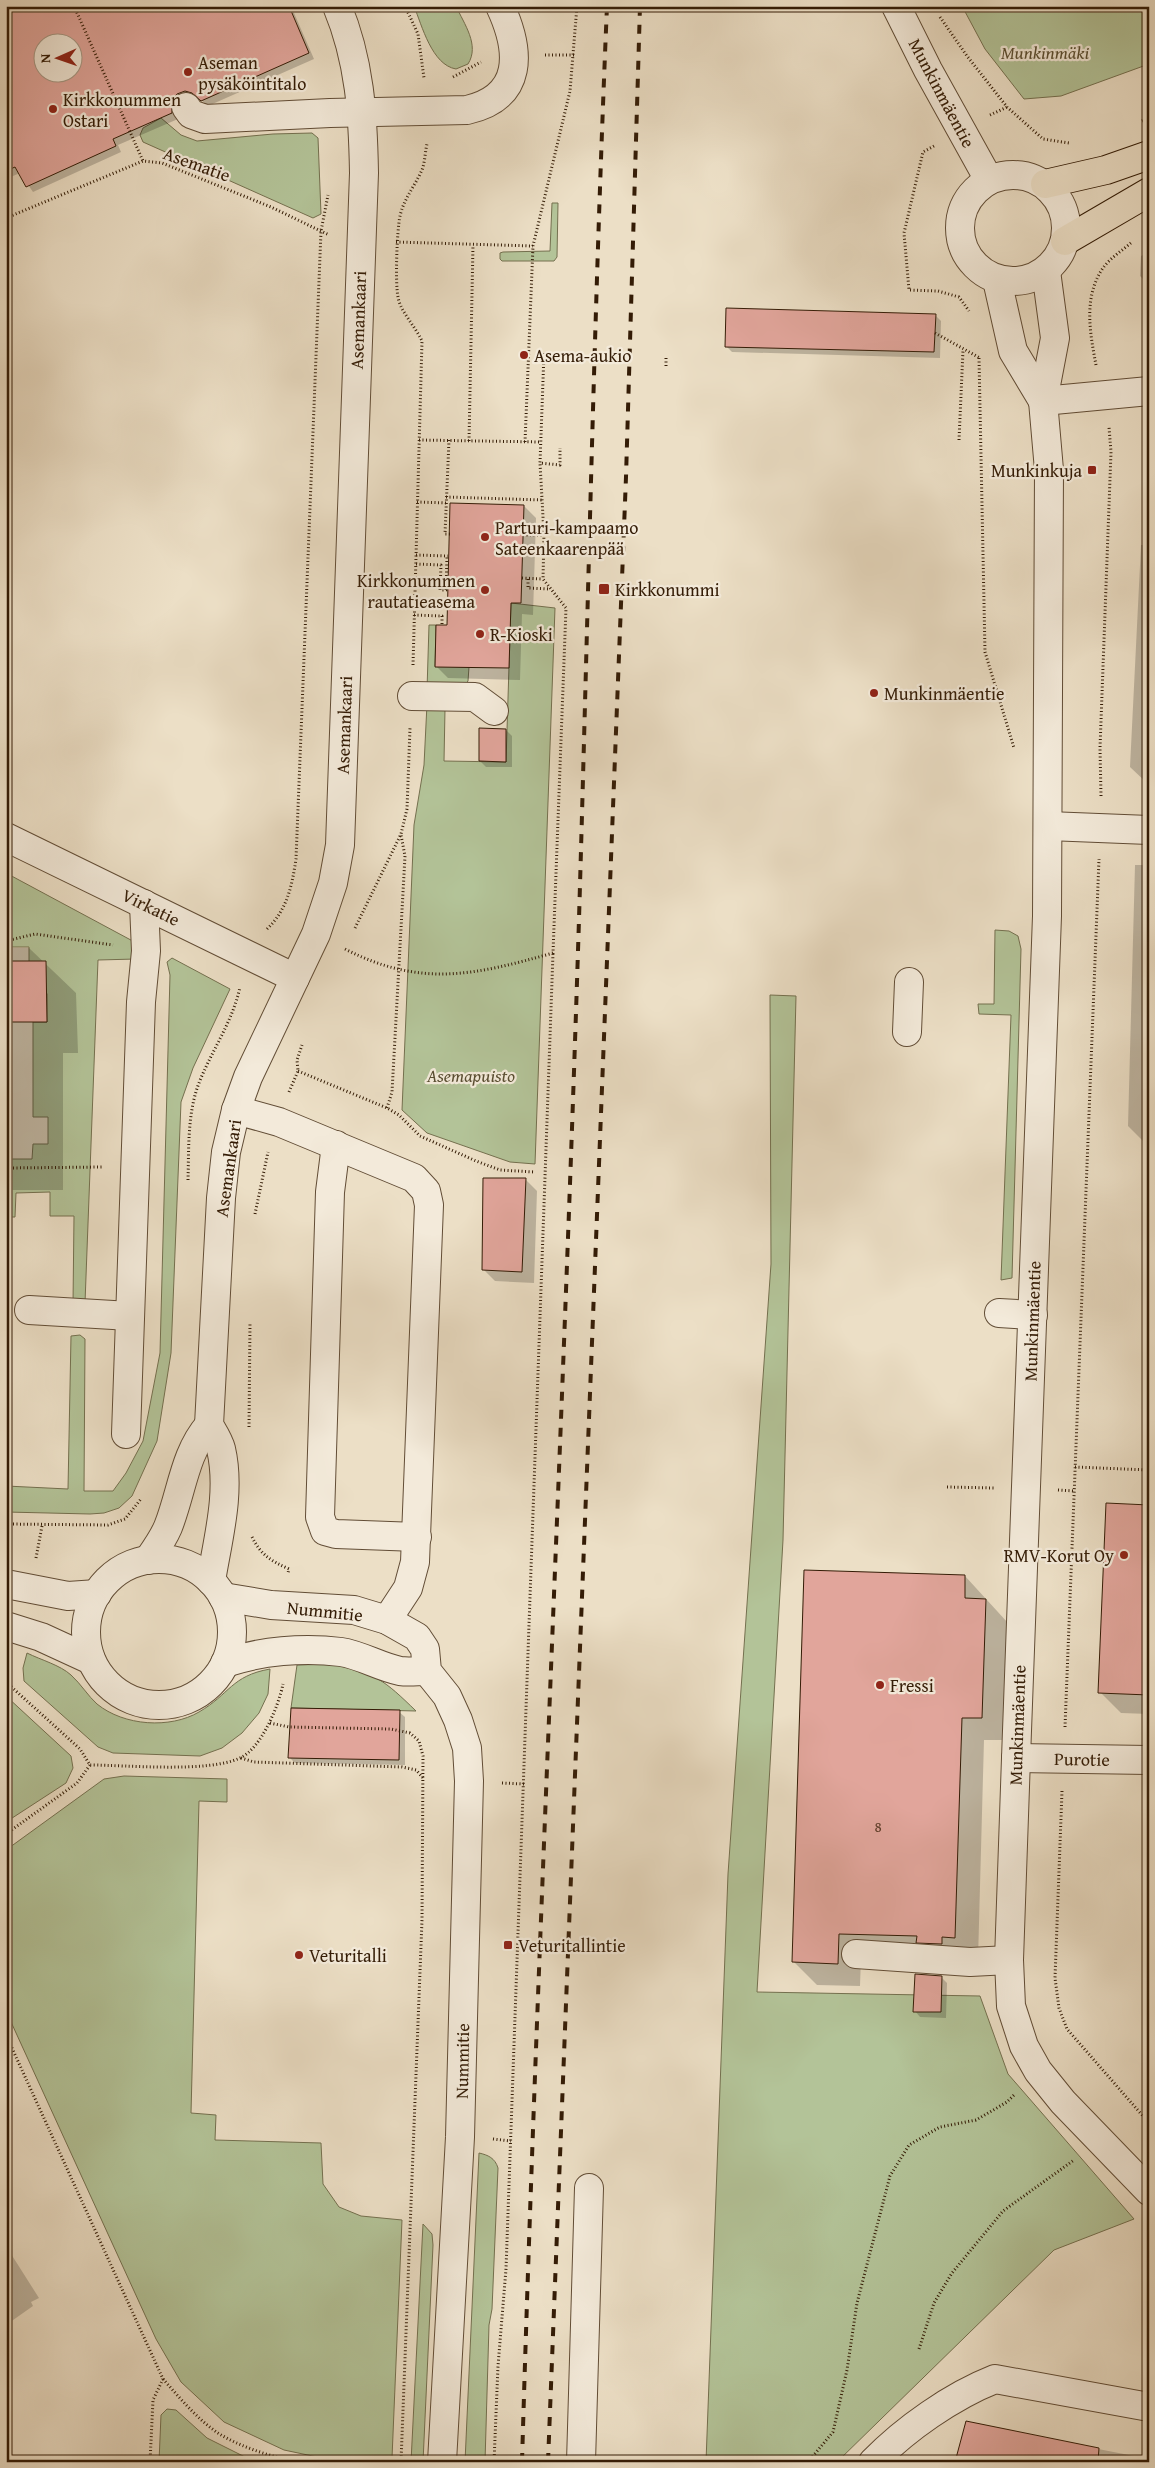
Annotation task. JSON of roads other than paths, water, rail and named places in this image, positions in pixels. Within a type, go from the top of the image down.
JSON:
[{"type":"main road","points":[[1045,184],[1106,170],[1149,155]]},
{"type":"main road","points":[[1065,241],[1138,198]]},
{"type":"street","name":"Asemankaari","points":[[217,1589],[225,1473],[220,1447],[209,1424],[221,1198],[226,1152],[236,1110],[248,1077],[322,916],[333,882],[340,845],[364,174],[363,112],[356,62],[337,6]]},
{"type":"street","points":[[186,107],[191,114],[205,119],[300,114],[467,110],[484,106],[497,98],[509,85],[514,65],[510,37],[500,6]]},
{"type":"street","name":"Munkinmäentie","points":[[896,6],[990,180]]},
{"type":"street","points":[[1008,174],[1027,176],[1045,184],[1056,196],[1064,210],[1067,226],[1065,241],[1059,258],[1046,271],[1023,281],[997,280],[983,273],[971,262],[963,248],[960,222],[970,197],[990,180],[1008,174]]},
{"type":"street","name":"Munkinmäentie","points":[[1046,271],[1055,338],[1043,401],[1048,470],[1047,916],[1009,1960],[1011,2006],[1024,2046],[1038,2071],[1063,2102],[1149,2191]]},
{"type":"street","name":"Munkinmäentie","points":[[997,280],[1013,351],[1043,401]]},
{"type":"street","points":[[1043,401],[1149,391]]},
{"type":"street","points":[[412,696],[475,697],[494,711]]},
{"type":"street","points":[[1048,826],[1149,830]]},
{"type":"street","name":"Virkatie","points":[[6,837],[295,978]]},
{"type":"street","points":[[126,1434],[141,1002],[146,951],[144,904]]},
{"type":"street","points":[[908,1032],[909,982]]},
{"type":"street","points":[[236,1110],[278,1122],[414,1178],[426,1191],[429,1205],[415,1562],[408,1588],[386,1620]]},
{"type":"street","points":[[336,1145],[330,1192],[320,1517],[325,1531],[336,1534],[417,1537]]},
{"type":"street","points":[[29,1310],[130,1316]]},
{"type":"street","points":[[999,1313],[1033,1315]]},
{"type":"street","points":[[148,1560],[167,1529],[189,1456],[209,1424]]},
{"type":"street","points":[[165,1559],[182,1563],[198,1570],[217,1589],[231,1618],[231,1641],[226,1663],[216,1679],[202,1692],[185,1701],[167,1705],[148,1705],[130,1700],[114,1690],[100,1677],[91,1660],[86,1644],[86,1627],[90,1610],[97,1594],[110,1578],[128,1566],[148,1560],[165,1559]]},
{"type":"street","points":[[6,1584],[68,1596],[97,1594]]},
{"type":"street","name":"Nummitie","points":[[217,1589],[271,1605],[354,1610],[386,1620],[417,1637],[425,1649],[427,1671],[447,1696],[458,1720],[466,1748],[469,1781],[460,2137],[442,2462]]},
{"type":"street","points":[[6,1626],[42,1637],[91,1660]]},
{"type":"street","points":[[226,1663],[249,1655],[326,1651],[362,1657],[400,1671],[427,1671]]},
{"type":"street","name":"Purotie","points":[[1016,1758],[1149,1760]]},
{"type":"street","points":[[856,1954],[970,1962],[1009,1960]]},
{"type":"street","points":[[581,2462],[589,2188]]},
{"type":"street","points":[[873,2462],[885,2449],[944,2405],[974,2387],[995,2379],[1149,2407]]},
{"type":"railway","points":[[522,2462],[535,2076],[573,1112],[607,6]]},
{"type":"railway","points":[[548,2462],[626,477],[640,6]]},
{"type":"place","name":"Aseman pysäköintitalo","points":[[188,72]]},
{"type":"place","name":"Kirkkonummen Ostari","points":[[53,109]]},
{"type":"place","name":"Asema-aukio","points":[[524,355]]},
{"type":"place","name":"Munkinkuja","points":[[1092,470]]},
{"type":"place","name":"Parturi-kampaamo Sateenkaarenpää","points":[[485,537]]},
{"type":"place","name":"Kirkkonummi","points":[[604,589]]},
{"type":"place","name":"Kirkkonummen rautatieasema","points":[[485,590]]},
{"type":"place","name":"R-Kioski","points":[[480,634]]},
{"type":"place","name":"Munkinmäentie","points":[[874,693]]},
{"type":"place","name":"RMV-Korut Oy","points":[[1124,1555]]},
{"type":"place","name":"Fressi","points":[[880,1685]]},
{"type":"place","name":"Veturitallintie","points":[[508,1945]]},
{"type":"place","name":"Veturitalli","points":[[299,1955]]},
{"type":"park label","name":"Munkinmäki","points":[[1045,52]]},
{"type":"park label","name":"Asemapuisto","points":[[471,1075]]}]
